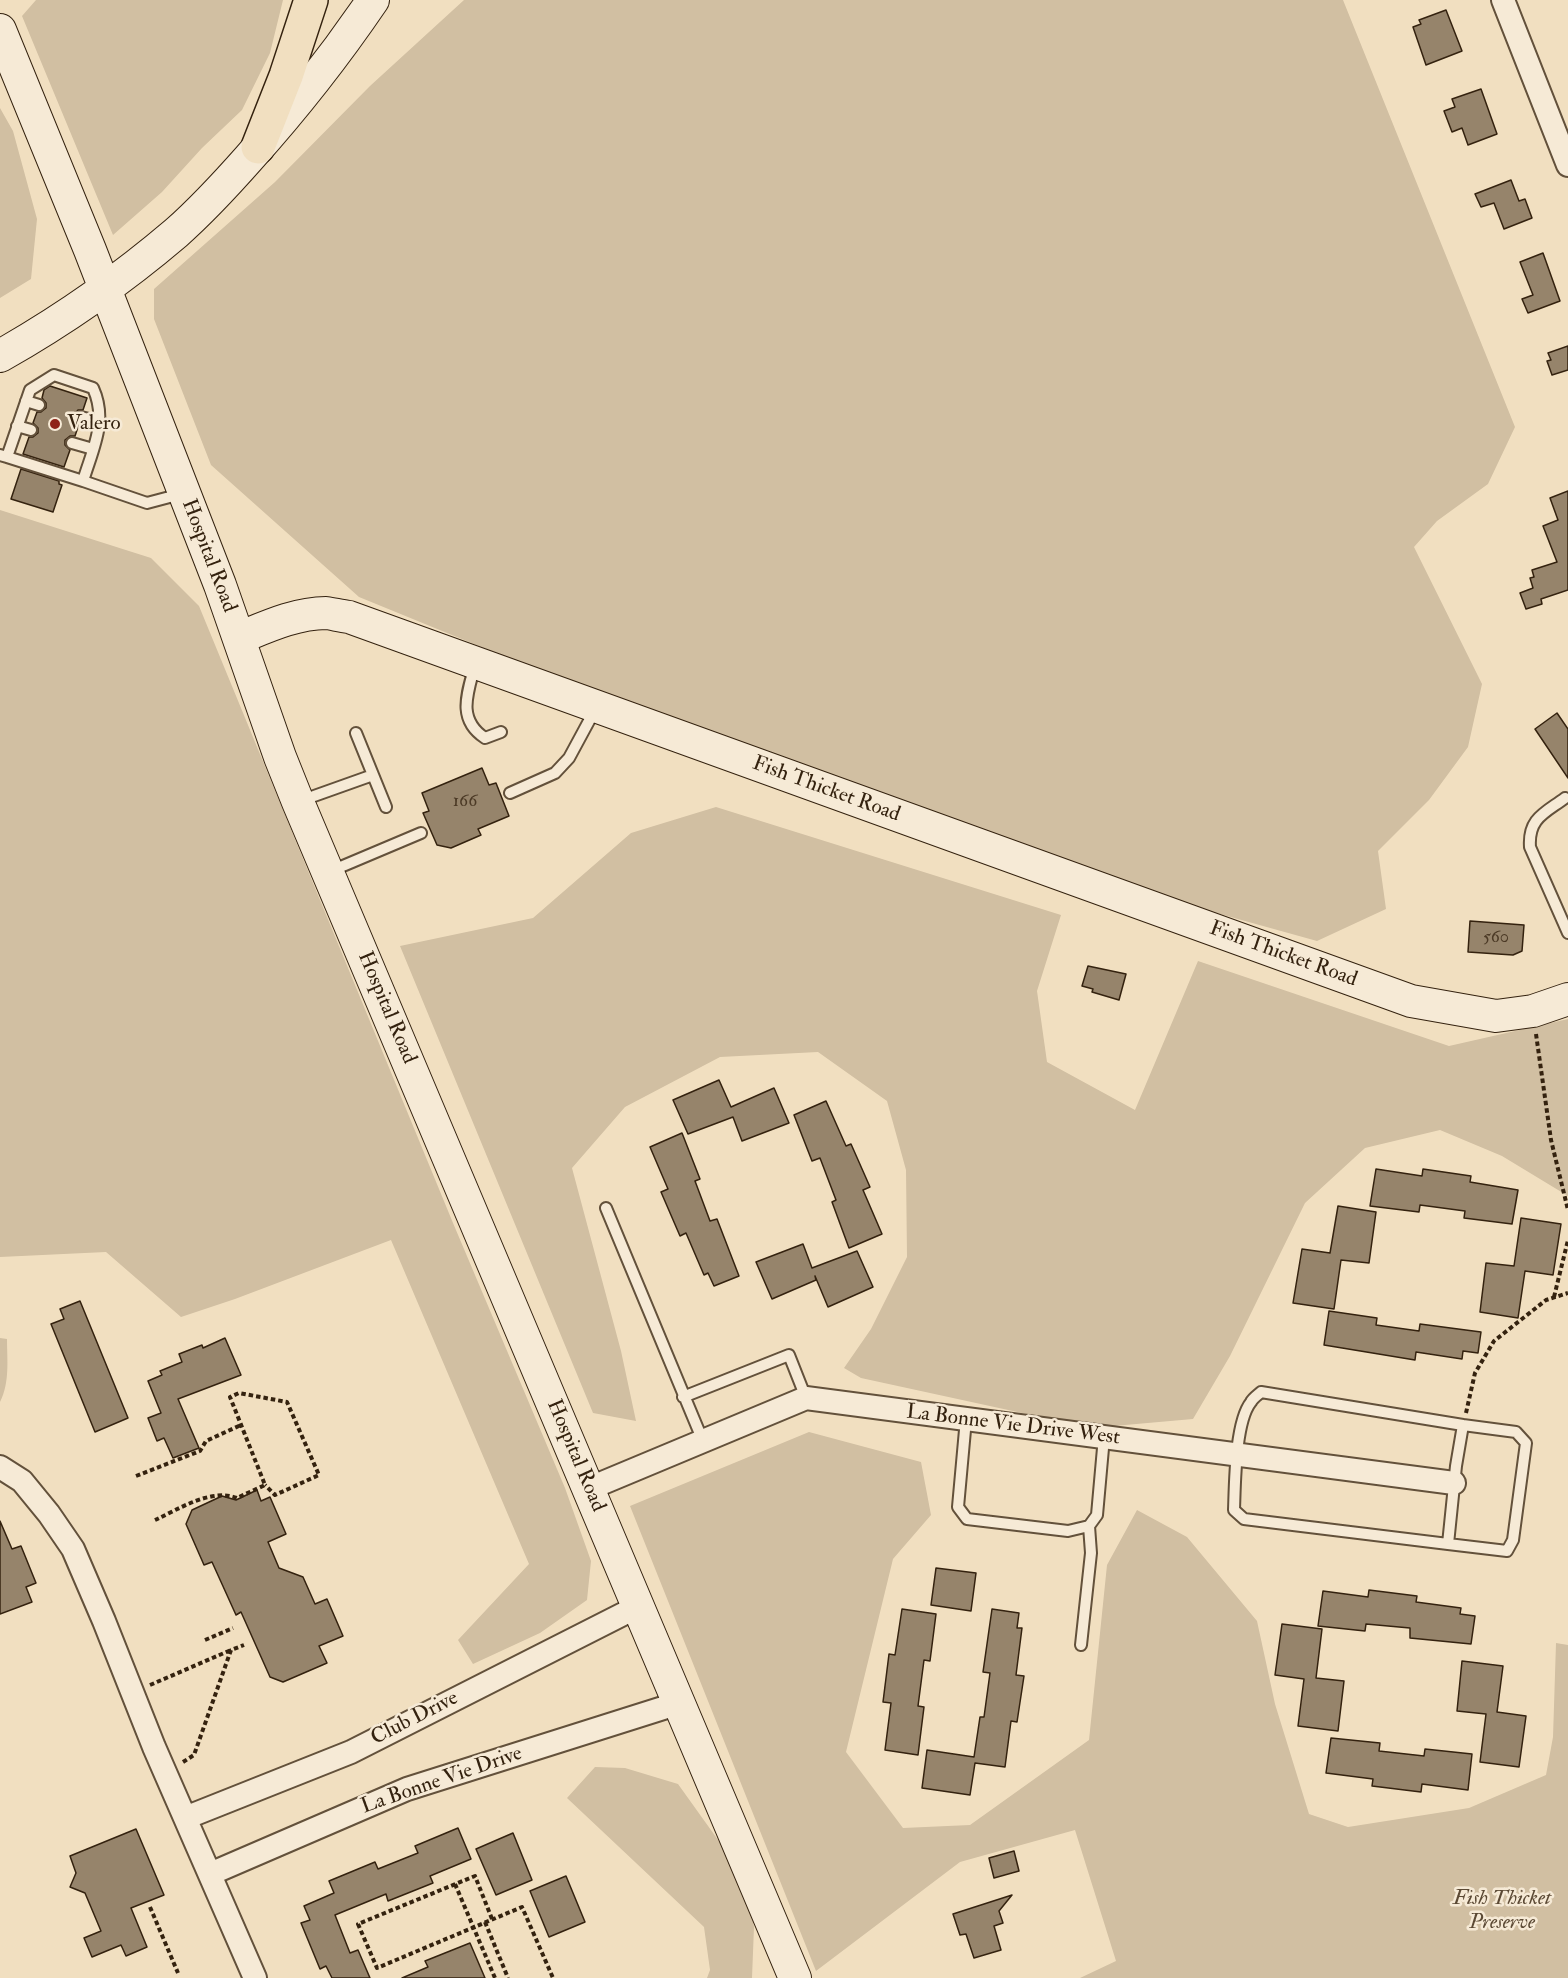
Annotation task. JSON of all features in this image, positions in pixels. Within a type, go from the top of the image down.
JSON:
[{"type":"highway","points":[[258,147],[286,76],[311,0]]},
{"type":"street","points":[[0,356],[29,340],[105,288],[177,232],[258,147],[326,66],[373,0]]},
{"type":"street","points":[[1503,0],[1568,165]]},
{"type":"street","name":"Hospital Road","points":[[5,42],[105,288],[239,638],[298,802],[795,1978]]},
{"type":"street","name":"Fish Thicket Road","points":[[239,638],[289,620],[326,613],[371,624],[475,664],[1411,1001],[1496,1016],[1533,1011],[1568,999]]},
{"type":"street","name":"La Bonne Vie Drive West","points":[[588,1489],[806,1398],[1454,1483]]},
{"type":"street","points":[[0,1467],[22,1481],[73,1549],[105,1621],[154,1747],[255,1978]]},
{"type":"street","name":"Club Drive","points":[[185,1818],[351,1752],[639,1606]]},
{"type":"street","name":"La Bonne Vie Drive","points":[[210,1874],[407,1789],[679,1702]]},
{"type":"lane","points":[[83,481],[100,422],[100,403],[93,388],[54,375],[30,390],[3,456],[147,503],[184,493]]},
{"type":"lane","points":[[26,401],[39,405]]},
{"type":"lane","points":[[81,417],[100,422]]},
{"type":"lane","points":[[17,426],[31,430]]},
{"type":"lane","points":[[72,443],[93,449]]},
{"type":"lane","points":[[475,664],[465,701],[467,714],[475,731],[485,738],[501,732]]},
{"type":"lane","points":[[510,792],[555,773],[569,758],[597,708]]},
{"type":"lane","points":[[356,733],[386,807]]},
{"type":"lane","points":[[298,802],[373,774]]},
{"type":"lane","points":[[1565,798],[1535,820],[1529,840],[1568,933]]},
{"type":"lane","points":[[329,872],[421,833]]},
{"type":"lane","points":[[606,1208],[702,1441]]},
{"type":"lane","points":[[683,1397],[789,1355],[806,1398]]},
{"type":"lane","points":[[1262,1392],[1463,1425],[1516,1432],[1526,1443],[1513,1540],[1507,1551],[1244,1519],[1234,1510],[1237,1455],[1243,1418],[1250,1402],[1262,1392]]},
{"type":"lane","points":[[966,1419],[958,1507],[967,1519],[1068,1531],[1089,1526]]},
{"type":"lane","points":[[1448,1544],[1463,1425]]},
{"type":"lane","points":[[1082,1645],[1091,1552],[1089,1526],[1097,1515],[1104,1437]]},
{"type":"path","points":[[1533,1011],[1551,1140],[1568,1210]]},
{"type":"path","points":[[1553,1298],[1568,1240]]},
{"type":"path","points":[[1463,1425],[1475,1373],[1494,1341],[1546,1300],[1568,1293]]},
{"type":"path","points":[[239,1393],[287,1402],[319,1475],[275,1495],[266,1485],[230,1397],[239,1393]]},
{"type":"path","points":[[136,1476],[200,1451],[206,1441],[242,1425]]},
{"type":"path","points":[[155,1520],[204,1498],[226,1493],[237,1498],[266,1485]]},
{"type":"path","points":[[205,1640],[233,1628]]},
{"type":"path","points":[[150,1685],[244,1645]]},
{"type":"path","points":[[182,1763],[194,1755],[231,1650]]},
{"type":"path","points":[[492,1919],[475,1876],[358,1924],[377,1968],[522,1907],[553,1978]]},
{"type":"path","points":[[455,1884],[495,1978]]},
{"type":"path","points":[[150,1907],[178,1973]]},
{"type":"path","points":[[485,1922],[508,1978]]},
{"type":"green space","points":[[36,0],[283,0],[270,53],[242,110],[202,148],[162,192],[113,235],[22,16]]},
{"type":"green space","points":[[464,0],[1343,0],[1515,427],[1488,484],[1437,521],[1414,547],[1482,684],[1468,747],[1429,800],[1378,851],[1386,909],[1317,941],[1184,904],[584,689],[359,597],[211,465],[154,319],[154,289],[275,182],[370,86]]},
{"type":"green space","points":[[0,108],[13,131],[37,219],[31,279],[0,298]]},
{"type":"green space","points":[[0,510],[151,558],[199,606],[453,1223],[565,1488],[591,1561],[587,1600],[540,1633],[473,1664],[458,1640],[529,1564],[391,1240],[181,1317],[106,1252],[0,1257]]},
{"type":"green space","points":[[716,807],[1061,915],[1037,991],[1047,1062],[1135,1110],[1198,961],[1449,1046],[1568,1019],[1568,1196],[1502,1156],[1440,1130],[1365,1148],[1305,1203],[1230,1356],[1193,1419],[1091,1428],[861,1378],[844,1368],[871,1329],[907,1257],[906,1170],[887,1101],[818,1052],[720,1057],[625,1107],[572,1168],[621,1351],[636,1421],[593,1413],[400,946],[533,918],[631,833]]},
{"type":"green space","points":[[0,1338],[7,1339],[7,1379],[0,1402]]},
{"type":"green space","name":"Fish Thicket Preserve","points":[[809,1432],[921,1462],[931,1515],[893,1559],[846,1752],[903,1828],[970,1825],[1089,1740],[1107,1565],[1137,1510],[1187,1537],[1257,1621],[1275,1704],[1309,1814],[1348,1827],[1469,1808],[1546,1775],[1553,1737],[1556,1643],[1568,1645],[1568,1978],[1080,1978],[1116,1961],[1075,1830],[960,1862],[816,1971],[630,1506]]},
{"type":"green space","points":[[595,1767],[625,1768],[678,1784],[746,1879],[754,1927],[752,1978],[707,1978],[710,1970],[704,1927],[567,1798]]},
{"type":"building","points":[[1446,10],[1462,51],[1426,65],[1413,27],[1421,24],[1419,20]]},
{"type":"building","points":[[1481,89],[1497,134],[1468,145],[1462,128],[1452,132],[1444,111],[1455,107],[1452,99]]},
{"type":"building","points":[[1511,180],[1519,201],[1525,199],[1532,218],[1504,229],[1494,203],[1481,207],[1475,194]]},
{"type":"building","points":[[1543,253],[1560,301],[1528,313],[1522,299],[1533,295],[1520,262]]},
{"type":"building","points":[[1568,346],[1568,370],[1552,375],[1547,361],[1551,360],[1548,353]]},
{"type":"building","points":[[50,386],[87,398],[83,410],[78,410],[74,415],[74,420],[79,424],[75,436],[70,436],[65,440],[65,445],[70,450],[64,467],[23,454],[29,437],[38,433],[38,428],[33,423],[37,412],[46,408],[46,403],[42,398],[44,390]]},
{"type":"building","points":[[21,469],[59,481],[62,485],[53,512],[11,499]]},
{"type":"building","points":[[1568,491],[1568,590],[1541,599],[1542,604],[1526,609],[1520,593],[1533,588],[1530,578],[1534,577],[1532,570],[1557,562],[1543,526],[1558,520],[1550,498]]},
{"type":"building","points":[[1557,713],[1568,729],[1568,778],[1535,729]]},
{"type":"building","points":[[482,768],[489,785],[496,783],[509,816],[478,829],[481,835],[451,848],[437,845],[423,813],[429,811],[422,793]]},
{"type":"building","points":[[1470,921],[1524,925],[1522,951],[1513,955],[1468,952]]},
{"type":"building","points":[[1088,966],[1126,974],[1119,1000],[1092,992],[1093,989],[1082,986]]},
{"type":"building","points":[[719,1080],[731,1107],[774,1088],[789,1123],[742,1141],[733,1117],[688,1134],[673,1100]]},
{"type":"building","points":[[826,1101],[846,1146],[851,1144],[870,1187],[863,1190],[882,1234],[849,1248],[832,1202],[836,1200],[820,1158],[812,1161],[794,1115]]},
{"type":"building","points":[[682,1133],[700,1179],[695,1181],[710,1221],[717,1219],[739,1276],[714,1286],[708,1273],[704,1275],[686,1233],[680,1236],[661,1192],[668,1189],[650,1147]]},
{"type":"building","points":[[1376,1169],[1422,1176],[1423,1169],[1471,1176],[1470,1182],[1518,1190],[1512,1224],[1464,1218],[1465,1211],[1420,1205],[1419,1212],[1370,1206]]},
{"type":"building","points":[[1338,1206],[1376,1212],[1369,1263],[1341,1260],[1334,1309],[1293,1303],[1302,1249],[1330,1253]]},
{"type":"building","points":[[1521,1218],[1561,1224],[1553,1275],[1525,1271],[1518,1318],[1480,1312],[1486,1263],[1514,1266]]},
{"type":"building","points":[[803,1244],[812,1268],[857,1251],[873,1287],[828,1307],[815,1276],[816,1280],[772,1299],[756,1262]]},
{"type":"building","points":[[80,1301],[128,1418],[95,1432],[51,1324],[64,1319],[60,1309]]},
{"type":"building","points":[[1329,1311],[1377,1318],[1376,1325],[1419,1331],[1420,1324],[1481,1332],[1478,1353],[1463,1351],[1462,1359],[1416,1352],[1415,1360],[1324,1345]]},
{"type":"building","points":[[225,1338],[241,1375],[178,1399],[199,1448],[173,1458],[164,1438],[157,1441],[148,1418],[161,1413],[148,1381],[162,1375],[160,1371],[182,1362],[179,1354],[202,1345],[203,1348]]},
{"type":"building","points":[[257,1490],[261,1501],[270,1497],[286,1534],[268,1542],[279,1568],[303,1577],[315,1604],[327,1599],[343,1636],[319,1646],[327,1663],[283,1682],[270,1677],[241,1612],[236,1615],[212,1562],[204,1565],[186,1524],[192,1510],[222,1496],[236,1500]]},
{"type":"building","points":[[0,1521],[12,1549],[21,1546],[36,1583],[26,1587],[32,1602],[0,1614]]},
{"type":"building","points":[[936,1568],[976,1573],[971,1611],[931,1605]]},
{"type":"building","points":[[1369,1590],[1417,1596],[1416,1602],[1461,1608],[1460,1614],[1475,1616],[1471,1644],[1410,1638],[1410,1628],[1366,1624],[1365,1631],[1318,1626],[1323,1591],[1368,1597]]},
{"type":"building","points":[[902,1609],[936,1614],[930,1661],[924,1660],[918,1706],[924,1707],[918,1755],[885,1750],[891,1703],[883,1702],[889,1654],[895,1655]]},
{"type":"building","points":[[992,1609],[1019,1613],[1017,1628],[1022,1628],[1016,1675],[1024,1676],[1017,1722],[1011,1721],[1005,1767],[975,1763],[970,1795],[922,1788],[927,1750],[974,1757],[980,1717],[984,1717],[990,1673],[983,1672]]},
{"type":"building","points":[[1282,1624],[1322,1629],[1316,1678],[1344,1681],[1338,1731],[1298,1726],[1304,1679],[1275,1675]]},
{"type":"building","points":[[1462,1661],[1503,1666],[1497,1712],[1526,1716],[1519,1767],[1480,1762],[1486,1714],[1457,1711]]},
{"type":"building","points":[[1331,1738],[1380,1743],[1379,1751],[1424,1756],[1425,1749],[1472,1754],[1468,1790],[1422,1784],[1421,1792],[1372,1786],[1373,1779],[1326,1773]]},
{"type":"building","points":[[458,1828],[471,1859],[430,1876],[433,1883],[388,1901],[386,1894],[335,1915],[350,1953],[358,1950],[370,1978],[332,1978],[326,1966],[320,1969],[301,1923],[310,1920],[304,1906],[334,1893],[329,1881],[375,1862],[378,1869],[418,1853],[415,1846]]},
{"type":"building","points":[[136,1829],[164,1895],[131,1908],[147,1947],[126,1956],[121,1945],[92,1957],[84,1938],[101,1931],[85,1893],[70,1887],[76,1873],[70,1856]]},
{"type":"building","points":[[513,1833],[532,1880],[496,1895],[476,1849]]},
{"type":"building","points":[[1014,1851],[1019,1871],[994,1878],[989,1858]]},
{"type":"building","points":[[566,1876],[585,1922],[549,1937],[530,1891]]},
{"type":"building","points":[[1012,1895],[999,1911],[1003,1923],[994,1926],[1001,1950],[974,1958],[966,1934],[960,1935],[953,1914]]},
{"type":"building","points":[[470,1943],[485,1978],[402,1978],[428,1967],[425,1961]]},
{"type":"place","name":"Valero","points":[[55,424]]}]
